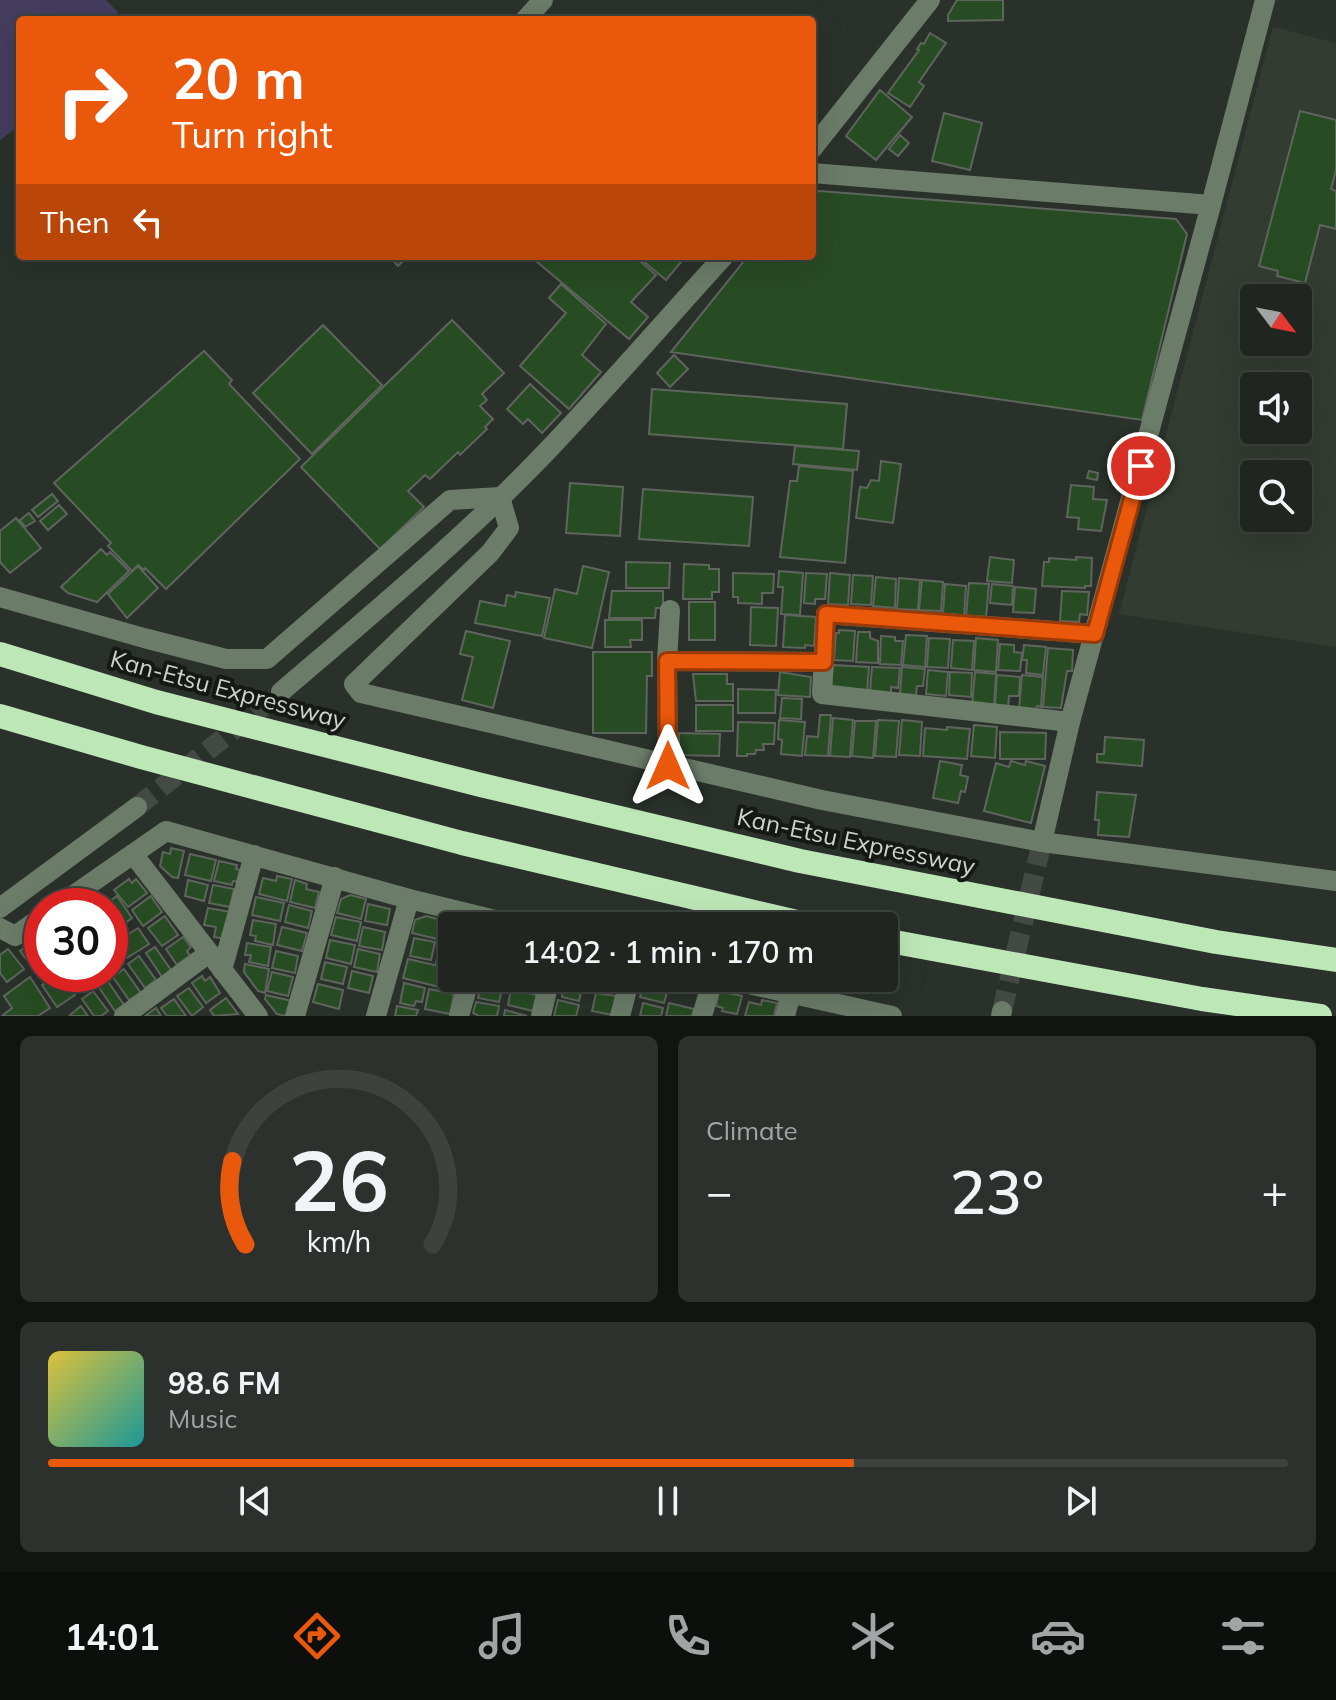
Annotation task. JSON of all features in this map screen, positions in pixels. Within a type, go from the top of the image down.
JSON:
[{"type":"highway","name":"Kan-Etsu Expressway","points":[[0,654],[172,706],[481,785],[800,861],[1216,942],[1336,960]]},
{"type":"highway","points":[[0,716],[462,843],[755,912]]},
{"type":"highway","points":[[898,943],[1202,999],[1320,1016]]},
{"type":"street","points":[[529,16],[543,0]]},
{"type":"street","points":[[816,144],[930,0]]},
{"type":"street","points":[[1042,842],[1070,722],[1265,0]]},
{"type":"street","points":[[816,173],[1211,205]]},
{"type":"street","points":[[281,692],[394,595],[548,450],[720,260]]},
{"type":"street","points":[[0,597],[226,659],[267,659],[450,500],[500,497]]},
{"type":"street","points":[[500,497],[509,528],[490,553],[354,684],[361,693],[822,800],[1042,842],[1336,881]]},
{"type":"street","points":[[668,766],[670,610]]},
{"type":"street","points":[[1070,722],[822,694],[826,614],[1095,634]]},
{"type":"street","points":[[667,661],[824,662]]},
{"type":"street","points":[[0,908],[137,807]]},
{"type":"street","points":[[84,888],[166,831],[453,912]]},
{"type":"street","points":[[133,854],[258,1016]]},
{"type":"street","points":[[222,970],[254,855]]},
{"type":"street","points":[[295,1016],[335,877]]},
{"type":"street","points":[[376,1016],[409,899]]},
{"type":"street","points":[[0,928],[15,936],[24,930]]},
{"type":"street","points":[[124,1016],[209,953]]},
{"type":"street","points":[[459,1016],[466,992]]},
{"type":"street","points":[[541,1016],[547,992]]},
{"type":"street","points":[[620,1016],[626,992]]},
{"type":"street","points":[[702,1016],[709,992]]},
{"type":"street","points":[[786,992],[862,1013],[892,1016]]},
{"type":"street","points":[[785,1016],[791,993]]},
{"type":"shaded area","points":[[0,0],[106,0],[118,12],[117,16],[16,16],[16,128],[0,140]]},
{"type":"shaded area","points":[[1273,27],[1336,43],[1336,647],[1119,614]]},
{"type":"building","points":[[957,0],[1003,0],[1003,20],[948,21]]},
{"type":"building","points":[[930,33],[946,43],[919,82],[924,86],[910,107],[888,93]]},
{"type":"building","points":[[880,90],[912,117],[876,160],[846,136]]},
{"type":"building","points":[[1300,111],[1336,120],[1336,170],[1331,189],[1336,191],[1336,229],[1320,225],[1305,283],[1277,276],[1278,271],[1259,266]]},
{"type":"building","points":[[944,113],[982,123],[970,170],[932,161]]},
{"type":"building","points":[[900,135],[909,143],[898,156],[889,149]]},
{"type":"building","points":[[816,192],[1176,219],[1187,234],[1142,420],[671,352],[745,260],[816,260]]},
{"type":"building","points":[[535,260],[639,260],[656,275],[631,302],[648,317],[629,339]]},
{"type":"building","points":[[642,260],[683,260],[666,280]]},
{"type":"building","points":[[561,284],[606,324],[582,355],[601,372],[569,409],[520,366],[566,313],[549,298]]},
{"type":"building","points":[[452,320],[504,373],[482,394],[487,400],[480,406],[493,419],[460,455],[458,452],[430,479],[425,475],[408,491],[424,507],[380,549],[301,467]]},
{"type":"building","points":[[323,325],[382,385],[312,454],[253,393]]},
{"type":"building","points":[[204,351],[232,380],[229,384],[300,459],[166,589],[145,568],[138,565],[132,571],[108,546],[111,543],[54,483]]},
{"type":"building","points":[[674,355],[688,369],[670,387],[657,373]]},
{"type":"building","points":[[530,384],[561,413],[542,433],[528,419],[523,424],[507,409]]},
{"type":"building","points":[[652,389],[847,404],[843,449],[649,434]]},
{"type":"building","points":[[795,446],[859,451],[857,470],[793,464]]},
{"type":"building","points":[[881,461],[901,464],[893,523],[856,518],[860,487],[867,488],[871,480],[879,481]]},
{"type":"building","points":[[799,466],[853,471],[845,563],[780,557],[790,481],[797,481]]},
{"type":"building","points":[[1089,471],[1098,473],[1097,480],[1087,478]]},
{"type":"building","points":[[570,483],[623,487],[620,536],[566,533]]},
{"type":"building","points":[[1071,485],[1094,487],[1093,499],[1107,500],[1101,531],[1078,529],[1079,518],[1067,517]]},
{"type":"building","points":[[643,489],[753,497],[749,546],[639,539]]},
{"type":"building","points":[[52,494],[58,501],[38,517],[32,510]]},
{"type":"building","points":[[59,505],[67,514],[48,530],[40,521]]},
{"type":"building","points":[[29,513],[35,521],[25,527],[20,520]]},
{"type":"building","points":[[16,518],[41,548],[10,573],[0,562],[0,531]]},
{"type":"building","points":[[101,549],[107,555],[110,552],[129,571],[97,602],[68,593],[61,587]]},
{"type":"building","points":[[990,557],[1014,560],[1012,583],[987,581]]},
{"type":"building","points":[[1076,557],[1092,558],[1091,586],[1042,586],[1044,562],[1049,562],[1049,558],[1076,560]]},
{"type":"building","points":[[626,562],[670,563],[669,588],[626,588]]},
{"type":"building","points":[[684,564],[709,565],[709,569],[719,569],[719,592],[712,592],[712,599],[683,599]]},
{"type":"building","points":[[138,566],[158,588],[127,618],[108,594]]},
{"type":"building","points":[[583,566],[609,572],[592,648],[544,638],[555,589],[577,594]]},
{"type":"building","points":[[779,571],[803,573],[800,615],[781,614],[783,587],[778,587]]},
{"type":"building","points":[[733,573],[774,574],[773,593],[762,593],[762,604],[738,603],[738,597],[733,597]]},
{"type":"building","points":[[806,573],[827,574],[825,599],[815,599],[815,604],[804,603]]},
{"type":"building","points":[[830,573],[850,575],[848,605],[828,604]]},
{"type":"building","points":[[853,575],[873,576],[871,605],[851,604]]},
{"type":"building","points":[[876,577],[896,579],[895,608],[873,606]]},
{"type":"building","points":[[899,578],[920,580],[918,610],[897,609]]},
{"type":"building","points":[[922,580],[943,582],[941,611],[919,610]]},
{"type":"building","points":[[969,583],[989,584],[986,618],[966,616]]},
{"type":"building","points":[[945,584],[966,586],[964,616],[943,614]]},
{"type":"building","points":[[992,584],[1013,586],[1012,605],[990,603]]},
{"type":"building","points":[[1015,587],[1036,589],[1034,613],[1013,612]]},
{"type":"building","points":[[612,591],[663,591],[663,608],[656,608],[655,618],[609,618]]},
{"type":"building","points":[[1062,591],[1089,592],[1087,615],[1080,614],[1079,622],[1060,621]]},
{"type":"building","points":[[516,592],[550,598],[542,636],[475,623],[480,601],[505,606],[507,595],[515,597]]},
{"type":"building","points":[[689,602],[715,602],[715,640],[689,640]]},
{"type":"building","points":[[751,607],[778,608],[776,646],[750,645]]},
{"type":"building","points":[[785,615],[816,617],[814,646],[783,647]]},
{"type":"building","points":[[605,620],[642,620],[642,640],[630,640],[631,647],[605,647]]},
{"type":"building","points":[[839,630],[855,631],[853,661],[834,660],[836,633]]},
{"type":"building","points":[[466,631],[510,641],[493,708],[462,700],[473,657],[460,654]]},
{"type":"building","points":[[858,632],[870,632],[870,638],[878,641],[878,663],[856,662]]},
{"type":"building","points":[[906,635],[927,636],[925,667],[903,665]]},
{"type":"building","points":[[881,636],[903,641],[901,665],[880,664]]},
{"type":"building","points":[[929,638],[950,639],[948,668],[927,667]]},
{"type":"building","points":[[976,638],[998,640],[996,672],[974,670]]},
{"type":"building","points":[[953,640],[974,641],[972,670],[951,668]]},
{"type":"building","points":[[1000,644],[1014,645],[1014,652],[1022,653],[1020,671],[998,670]]},
{"type":"building","points":[[1024,645],[1046,647],[1043,675],[1026,673],[1027,660],[1022,660]]},
{"type":"building","points":[[1048,648],[1073,650],[1072,671],[1067,671],[1061,708],[1043,707]]},
{"type":"building","points":[[593,652],[652,652],[652,676],[647,676],[646,733],[593,733]]},
{"type":"building","points":[[833,665],[869,667],[867,693],[831,691]]},
{"type":"building","points":[[872,667],[900,668],[898,688],[891,687],[891,694],[870,692]]},
{"type":"building","points":[[902,667],[925,669],[923,686],[917,686],[916,695],[900,694]]},
{"type":"building","points":[[928,670],[948,672],[946,696],[926,694]]},
{"type":"building","points":[[780,672],[811,677],[810,697],[778,695]]},
{"type":"building","points":[[950,672],[972,673],[971,697],[949,695]]},
{"type":"building","points":[[975,672],[996,674],[994,708],[972,706]]},
{"type":"building","points":[[693,674],[727,674],[727,684],[733,684],[733,701],[696,701]]},
{"type":"building","points":[[997,675],[1020,677],[1019,696],[1009,696],[1008,708],[995,707]]},
{"type":"building","points":[[1022,675],[1043,677],[1041,707],[1037,706],[1036,710],[1019,709]]},
{"type":"building","points":[[738,689],[776,690],[775,713],[738,713]]},
{"type":"building","points":[[782,698],[802,699],[801,719],[780,718]]},
{"type":"building","points":[[696,705],[733,705],[733,731],[696,731]]},
{"type":"building","points":[[820,715],[831,715],[828,756],[805,755],[807,736],[818,737]]},
{"type":"building","points":[[833,718],[853,720],[850,757],[830,756]]},
{"type":"building","points":[[779,720],[805,722],[802,756],[781,754]]},
{"type":"building","points":[[878,720],[899,721],[896,757],[875,756]]},
{"type":"building","points":[[902,720],[922,722],[920,756],[899,755]]},
{"type":"building","points":[[855,721],[876,721],[873,758],[852,756]]},
{"type":"building","points":[[738,722],[775,723],[774,744],[763,744],[764,750],[756,750],[755,754],[737,756]]},
{"type":"building","points":[[974,725],[997,727],[995,758],[971,756]]},
{"type":"building","points":[[947,727],[970,729],[967,759],[923,756],[925,728],[947,730]]},
{"type":"building","points":[[1000,732],[1046,733],[1045,759],[1000,759]]},
{"type":"building","points":[[679,733],[720,734],[719,756],[679,755]]},
{"type":"building","points":[[1105,737],[1144,740],[1142,766],[1097,762],[1097,754],[1104,754]]},
{"type":"building","points":[[940,761],[962,765],[960,775],[968,777],[965,792],[961,791],[958,803],[933,798]]},
{"type":"building","points":[[1011,761],[1045,766],[1031,823],[984,811],[996,763],[1009,767]]},
{"type":"building","points":[[1097,792],[1136,795],[1129,837],[1098,835],[1099,820],[1095,820]]},
{"type":"building","points":[[171,848],[184,851],[178,878],[172,877],[160,866],[163,852],[170,854]]},
{"type":"building","points":[[190,854],[216,860],[211,881],[185,875]]},
{"type":"building","points":[[219,861],[237,865],[236,869],[240,870],[237,882],[233,881],[232,885],[214,881]]},
{"type":"building","points":[[277,876],[292,879],[287,901],[259,894],[263,878],[276,881]]},
{"type":"building","points":[[129,879],[132,883],[136,879],[147,893],[128,907],[128,888],[117,888]]},
{"type":"building","points":[[188,880],[208,885],[204,901],[185,896]]},
{"type":"building","points":[[295,880],[307,884],[306,889],[319,892],[315,908],[290,902]]},
{"type":"building","points":[[213,885],[234,889],[230,907],[209,903]]},
{"type":"building","points":[[350,895],[366,899],[361,919],[337,913],[341,899]]},
{"type":"building","points":[[151,896],[162,912],[143,926],[132,910]]},
{"type":"building","points":[[256,897],[284,903],[280,921],[252,915]]},
{"type":"building","points":[[368,904],[390,909],[387,925],[365,921]]},
{"type":"building","points":[[289,905],[312,911],[308,928],[285,922]]},
{"type":"building","points":[[208,908],[231,912],[226,939],[214,937],[216,927],[204,925]]},
{"type":"building","points":[[165,916],[178,935],[162,946],[148,928]]},
{"type":"building","points":[[426,916],[438,919],[437,939],[412,933],[415,920]]},
{"type":"building","points":[[336,917],[361,922],[357,941],[331,935]]},
{"type":"building","points":[[253,920],[276,924],[273,945],[255,941],[256,936],[250,935]]},
{"type":"building","points":[[282,927],[307,933],[302,951],[277,945]]},
{"type":"building","points":[[363,927],[385,932],[382,950],[359,946]]},
{"type":"building","points":[[138,928],[149,944],[128,957],[128,934]]},
{"type":"building","points":[[183,937],[191,947],[187,951],[190,956],[177,965],[166,949]]},
{"type":"building","points":[[414,938],[435,942],[431,960],[410,956]]},
{"type":"building","points":[[330,940],[355,945],[351,964],[326,958]]},
{"type":"building","points":[[247,943],[271,947],[268,966],[249,962],[251,955],[245,955]]},
{"type":"building","points":[[155,947],[171,970],[162,977],[146,953]]},
{"type":"building","points":[[8,949],[24,969],[7,982],[0,973],[0,955]]},
{"type":"building","points":[[358,949],[380,954],[377,972],[354,967]]},
{"type":"building","points":[[276,951],[298,956],[295,973],[272,968]]},
{"type":"building","points":[[139,956],[156,980],[145,988],[128,964]]},
{"type":"building","points":[[408,959],[438,966],[438,987],[403,978]]},
{"type":"building","points":[[325,962],[347,967],[343,984],[321,979]]},
{"type":"building","points":[[245,964],[269,969],[265,993],[258,991],[244,972]]},
{"type":"building","points":[[352,971],[373,976],[369,993],[348,988]]},
{"type":"building","points":[[272,972],[293,977],[288,996],[267,991]]},
{"type":"building","points":[[128,975],[141,993],[129,1000],[123,992],[128,992]]},
{"type":"building","points":[[202,976],[205,981],[210,977],[220,993],[206,1003],[192,983]]},
{"type":"building","points":[[24,981],[24,992],[40,992],[50,1008],[38,1016],[2,1016],[12,1008],[4,996]]},
{"type":"building","points":[[404,983],[425,988],[422,1002],[416,1001],[414,1006],[400,1003]]},
{"type":"building","points":[[318,984],[343,990],[339,1009],[313,1002]]},
{"type":"building","points":[[189,988],[203,1007],[192,1016],[177,996]]},
{"type":"building","points":[[429,989],[454,994],[450,1014],[425,1009]]},
{"type":"building","points":[[47,992],[73,992],[75,995],[57,1007]]},
{"type":"building","points":[[94,992],[108,1011],[94,1016],[82,999]]},
{"type":"building","points":[[102,992],[115,992],[124,1005],[115,1011]]},
{"type":"building","points":[[479,992],[501,992],[499,1002],[478,998]]},
{"type":"building","points":[[510,992],[537,995],[533,1011],[508,1005]]},
{"type":"building","points":[[562,992],[581,992],[579,1001],[562,997]]},
{"type":"building","points":[[641,992],[667,992],[664,1003],[640,997]]},
{"type":"building","points":[[719,992],[742,996],[737,1014],[722,1011],[723,1008],[716,1006]]},
{"type":"building","points":[[596,993],[616,996],[612,1015],[592,1011]]},
{"type":"building","points":[[266,995],[292,1001],[286,1016],[277,1014],[265,999]]},
{"type":"building","points":[[226,998],[238,1014],[214,1016],[210,1010]]},
{"type":"building","points":[[174,999],[186,1016],[167,1016],[161,1008]]},
{"type":"building","points":[[558,1000],[579,1005],[576,1016],[554,1016]]},
{"type":"building","points":[[762,1000],[777,1003],[774,1016],[745,1016],[749,1002],[761,1005]]},
{"type":"building","points":[[476,1002],[499,1006],[497,1016],[473,1013]]},
{"type":"building","points":[[643,1003],[663,1008],[661,1016],[640,1016]]},
{"type":"building","points":[[669,1003],[694,1009],[692,1016],[666,1016]]},
{"type":"building","points":[[81,1006],[88,1016],[70,1015]]},
{"type":"building","points":[[397,1006],[418,1010],[416,1016],[395,1016]]},
{"type":"building","points":[[156,1008],[161,1016],[145,1016]]},
{"type":"building","points":[[505,1010],[527,1016],[504,1016]]},
{"type":"tunnel","points":[[137,807],[281,692]]},
{"type":"tunnel","points":[[1002,1011],[1042,842]]},
{"type":"route","points":[[668,766],[667,661],[824,662],[826,614],[1095,634],[1141,466]]}]
